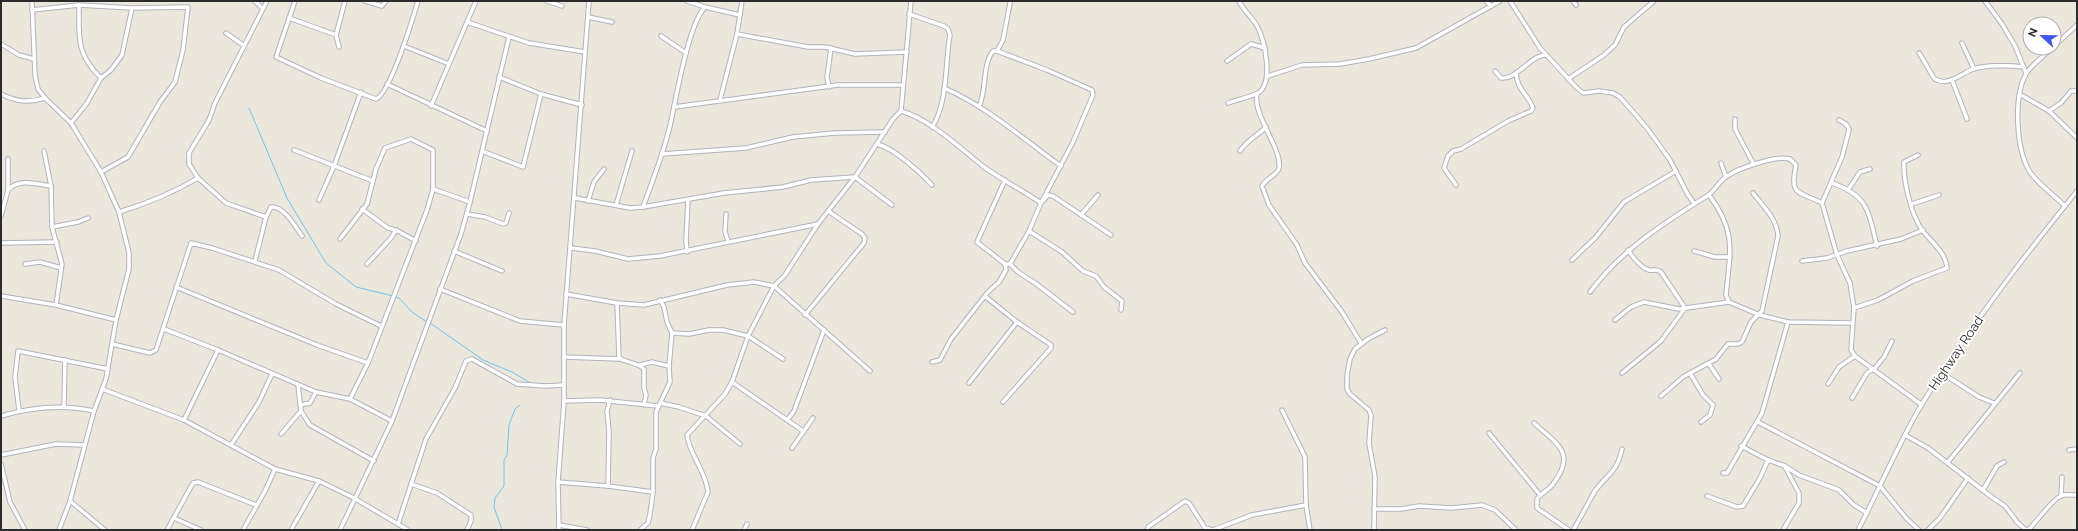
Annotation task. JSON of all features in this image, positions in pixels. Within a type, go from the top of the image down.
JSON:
[{"type":"street","points":[[32,1],[34,59],[38,88],[45,98],[71,123],[101,172],[120,212],[129,253],[129,269],[116,320],[108,369],[84,445],[70,501],[59,530]]},
{"type":"street","points":[[255,1],[262,8]]},
{"type":"street","points":[[266,217],[226,203],[198,178],[189,164],[189,153],[209,120],[215,103],[243,45],[267,1]]},
{"type":"street","points":[[295,1],[276,57],[321,78],[376,99],[387,84],[404,46],[418,1]]},
{"type":"street","points":[[339,47],[336,35],[345,1]]},
{"type":"street","points":[[365,1],[382,6],[386,1]]},
{"type":"street","points":[[431,106],[476,1]]},
{"type":"street","points":[[547,1],[562,6]]},
{"type":"street","points":[[559,530],[558,482],[564,401],[564,325],[589,1]]},
{"type":"street","points":[[687,1],[705,7],[740,15]]},
{"type":"street","points":[[720,100],[737,34],[742,1]]},
{"type":"street","points":[[692,530],[708,492],[694,454],[687,441],[686,435],[706,416],[725,394],[732,382],[748,336],[774,286],[785,275],[818,224],[855,177],[893,119],[901,111],[902,85],[907,52],[911,1]]},
{"type":"street","points":[[1228,103],[1257,94],[1262,90],[1268,76],[1265,48],[1257,24],[1239,1]]},
{"type":"street","points":[[1486,1],[1491,6]]},
{"type":"street","points":[[1268,76],[1302,65],[1347,62],[1416,48],[1500,1]]},
{"type":"street","points":[[1510,1],[1540,48],[1583,93],[1599,91],[1613,93],[1620,97],[1647,128],[1670,160],[1688,195],[1694,202]]},
{"type":"street","points":[[1573,1],[1576,5]]},
{"type":"street","points":[[1568,79],[1604,55],[1615,45],[1624,28],[1654,1]]},
{"type":"street","points":[[1985,1],[2006,29],[2026,73]]},
{"type":"street","points":[[997,51],[1003,40],[1010,4]]},
{"type":"street","points":[[32,10],[79,5],[132,8],[188,7],[183,50],[175,82],[160,102],[132,153],[124,160],[101,172]]},
{"type":"street","points":[[79,5],[79,36],[83,57],[101,78]]},
{"type":"street","points":[[643,207],[662,154],[686,54],[699,13],[705,7]]},
{"type":"street","points":[[71,123],[87,103],[101,78],[114,66],[122,54],[132,8]]},
{"type":"street","points":[[909,14],[948,29],[950,34],[944,88],[937,121],[932,127]]},
{"type":"street","points":[[588,17],[612,22]]},
{"type":"street","points":[[289,18],[336,35]]},
{"type":"street","points":[[467,22],[548,47],[585,52]]},
{"type":"street","points":[[2062,39],[2077,25]]},
{"type":"street","points":[[226,33],[243,45]]},
{"type":"street","points":[[737,34],[808,47],[830,48],[855,54],[907,52]]},
{"type":"street","points":[[340,530],[354,498],[374,461],[392,422],[467,214],[509,36]]},
{"type":"street","points":[[661,36],[686,54]]},
{"type":"street","points":[[1962,43],[1974,69]]},
{"type":"street","points":[[1,44],[19,55],[34,59]]},
{"type":"street","points":[[1227,61],[1251,44],[1265,48]]},
{"type":"street","points":[[404,46],[449,64]]},
{"type":"street","points":[[829,87],[827,77],[830,48]]},
{"type":"street","points":[[1539,55],[1540,48]]},
{"type":"street","points":[[932,362],[940,360],[951,339],[999,282],[1008,264],[1029,231],[1041,203],[1061,166],[1093,95],[1092,90],[1047,70],[997,51],[993,51],[989,57],[986,67],[985,86],[979,107]]},
{"type":"street","points":[[1919,53],[1927,64],[1933,78],[1938,80],[1952,80],[1974,69],[2013,66],[2023,67]]},
{"type":"street","points":[[1496,71],[1504,78],[1516,73],[1539,55],[1546,55]]},
{"type":"street","points":[[2044,56],[2026,73],[2018,104],[2018,124],[2024,156],[2030,172],[2065,206]]},
{"type":"street","points":[[1456,185],[1444,168],[1449,154],[1508,121],[1531,111],[1533,108],[1520,88],[1516,73]]},
{"type":"street","points":[[499,77],[541,94],[582,104]]},
{"type":"street","points":[[1952,80],[1967,119]]},
{"type":"street","points":[[387,84],[487,131]]},
{"type":"street","points":[[674,107],[838,85],[902,85]]},
{"type":"street","points":[[944,88],[979,107],[1016,131],[1061,166]]},
{"type":"street","points":[[2050,111],[2061,103],[2071,91],[2077,91]]},
{"type":"street","points":[[319,200],[334,166],[361,92]]},
{"type":"street","points":[[482,151],[523,167],[541,94]]},
{"type":"street","points":[[1257,94],[1256,105],[1277,156],[1279,168],[1262,186],[1264,196],[1297,245],[1305,263],[1342,312],[1361,344]]},
{"type":"street","points":[[2021,95],[2050,111],[2077,138]]},
{"type":"street","points":[[2,96],[17,101],[34,101],[45,98]]},
{"type":"street","points":[[901,111],[910,114],[932,127],[1005,180],[1041,203]]},
{"type":"street","points":[[1735,119],[1735,129],[1753,163]]},
{"type":"street","points":[[1839,120],[1846,124],[1849,129],[1842,157],[1822,203],[1837,255],[1850,283],[1854,308],[1851,350],[1854,356],[1922,405]]},
{"type":"street","points":[[1240,151],[1248,140],[1258,135],[1266,127]]},
{"type":"street","points":[[662,154],[746,148],[793,137],[834,133],[885,132]]},
{"type":"street","points":[[340,239],[367,204],[373,181],[386,148],[411,139],[433,150],[433,189],[416,240],[391,299],[368,363],[350,399]]},
{"type":"street","points":[[877,144],[884,146],[932,185]]},
{"type":"street","points":[[294,150],[373,181]]},
{"type":"street","points":[[44,151],[51,186],[52,227],[57,242],[61,268],[56,305]]},
{"type":"street","points":[[616,205],[632,151]]},
{"type":"street","points":[[1854,308],[1878,300],[1913,281],[1947,268],[1940,250],[1923,230],[1915,217],[1908,193],[1904,164],[1905,160],[1918,155]]},
{"type":"street","points":[[1,216],[8,190],[8,159]]},
{"type":"street","points":[[1590,292],[1600,278],[1628,250],[1694,202],[1709,195],[1726,176],[1753,163],[1790,159],[1796,165],[1792,178],[1795,189],[1805,197],[1822,203]]},
{"type":"street","points":[[1721,162],[1726,176]]},
{"type":"street","points":[[588,201],[594,182],[604,169]]},
{"type":"street","points":[[1848,190],[1860,172],[1870,169]]},
{"type":"street","points":[[1572,260],[1595,238],[1624,202],[1676,171]]},
{"type":"street","points":[[575,198],[630,208],[688,200],[724,193],[783,187],[811,180],[855,177],[892,205]]},
{"type":"street","points":[[120,212],[151,203],[172,194],[198,178]]},
{"type":"street","points":[[1005,180],[977,242],[1073,312]]},
{"type":"street","points":[[8,190],[12,186],[26,182],[51,186]]},
{"type":"street","points":[[1832,183],[1848,190],[1863,201],[1877,246]]},
{"type":"street","points":[[433,189],[470,202]]},
{"type":"street","name":"Highway Road","points":[[1858,530],[1905,435],[1962,342],[2077,192]]},
{"type":"street","points":[[1660,396],[1690,373],[1709,364],[1720,355],[1728,344],[1738,344],[1742,342],[1751,322],[1760,315],[1778,236],[1778,230],[1776,223],[1753,193]]},
{"type":"street","points":[[1041,203],[1048,195],[1053,196],[1095,226],[1111,235]]},
{"type":"street","points":[[1081,215],[1098,195]]},
{"type":"street","points":[[1709,195],[1720,210],[1730,234],[1730,257],[1726,295],[1729,302]]},
{"type":"street","points":[[1912,204],[1939,195]]},
{"type":"street","points":[[687,252],[686,240],[688,200]]},
{"type":"street","points":[[255,261],[266,217],[271,207],[278,208],[291,221],[302,236]]},
{"type":"street","points":[[362,209],[388,228],[396,230],[416,240]]},
{"type":"street","points":[[805,315],[864,243],[865,238],[862,234],[828,211]]},
{"type":"street","points":[[467,214],[485,217],[503,224],[506,222],[509,213]]},
{"type":"street","points":[[726,214],[725,232],[728,241]]},
{"type":"street","points":[[52,227],[78,222],[88,218]]},
{"type":"street","points":[[571,248],[595,251],[628,259],[687,252],[728,241],[818,224]]},
{"type":"street","points":[[366,264],[392,238],[396,230]]},
{"type":"street","points":[[1802,261],[1827,258],[1847,251],[1877,246],[1923,230]]},
{"type":"street","points":[[1029,231],[1062,252],[1083,271],[1096,276],[1104,287],[1122,301],[1121,310]]},
{"type":"street","points":[[1,243],[57,242]]},
{"type":"street","points":[[112,344],[153,352],[156,350],[191,243],[255,261],[280,270],[336,304],[381,326]]},
{"type":"street","points":[[1628,250],[1636,262],[1649,270],[1657,270],[1660,272],[1685,308]]},
{"type":"street","points":[[454,251],[502,271]]},
{"type":"street","points":[[1694,251],[1715,256],[1730,257]]},
{"type":"street","points":[[25,264],[40,262],[61,268]]},
{"type":"street","points":[[566,294],[617,303],[644,305],[727,285],[754,282],[774,286],[870,371]]},
{"type":"street","points":[[176,287],[317,345],[368,363]]},
{"type":"street","points":[[440,289],[520,320],[533,323],[564,325]]},
{"type":"street","points":[[1,296],[56,305],[116,320]]},
{"type":"street","points":[[986,297],[1016,322],[1041,337],[1050,345],[1051,348],[1003,402]]},
{"type":"street","points":[[640,530],[648,523],[653,492],[653,458],[656,449],[657,405],[670,382],[669,366],[672,333],[667,322],[664,307],[660,300]]},
{"type":"street","points":[[1615,320],[1631,307],[1644,302],[1679,309],[1729,302],[1760,315],[1788,322],[1852,323]]},
{"type":"street","points":[[617,303],[620,359]]},
{"type":"street","points":[[1622,373],[1660,341],[1685,308]]},
{"type":"street","points":[[969,384],[1016,322]]},
{"type":"street","points":[[1724,473],[1727,473],[1741,446],[1758,422],[1762,413],[1788,322]]},
{"type":"street","points":[[164,329],[218,350],[316,392],[350,399],[392,422]]},
{"type":"street","points":[[672,333],[689,334],[709,330],[723,330],[748,336],[784,359]]},
{"type":"street","points":[[788,419],[794,411],[824,330]]},
{"type":"street","points":[[1374,530],[1375,477],[1370,443],[1371,415],[1369,410],[1350,394],[1347,389],[1347,375],[1350,359],[1361,344],[1385,330]]},
{"type":"street","points":[[1852,398],[1871,369],[1879,364],[1892,341]]},
{"type":"street","points":[[184,420],[218,350]]},
{"type":"street","points":[[19,410],[16,377],[16,355],[18,351],[108,369]]},
{"type":"street","points":[[1828,384],[1839,367],[1854,356]]},
{"type":"street","points":[[564,357],[620,359],[640,365],[652,362],[669,366]]},
{"type":"street","points":[[398,524],[430,429],[455,388],[468,359],[517,384],[546,386],[563,385]]},
{"type":"street","points":[[64,406],[65,360]]},
{"type":"street","points":[[1709,364],[1719,379]]},
{"type":"street","points":[[640,365],[645,372],[644,388],[646,395],[644,405]]},
{"type":"street","points":[[1948,462],[2020,372]]},
{"type":"street","points":[[1690,373],[1703,395],[1713,405],[1710,415],[1701,422]]},
{"type":"street","points":[[1942,373],[1979,397],[1994,403]]},
{"type":"street","points":[[231,445],[260,402],[272,374]]},
{"type":"street","points":[[732,382],[788,419],[803,431]]},
{"type":"street","points":[[298,385],[301,411],[310,426],[374,461]]},
{"type":"street","points":[[102,390],[184,420],[275,468],[319,481],[354,498],[408,530]]},
{"type":"street","points":[[300,405],[310,402],[316,392]]},
{"type":"street","points":[[564,401],[610,400],[644,405],[680,407],[706,416],[740,444]]},
{"type":"street","points":[[608,486],[609,432],[607,411],[610,400]]},
{"type":"street","points":[[1,416],[19,410],[54,406],[64,406],[94,411]]},
{"type":"street","points":[[1282,410],[1305,457],[1306,505],[1310,530]]},
{"type":"street","points":[[281,434],[301,411]]},
{"type":"street","points":[[792,448],[813,418]]},
{"type":"street","points":[[1758,422],[1880,486],[1907,519],[1919,530]]},
{"type":"street","points":[[1534,423],[1561,449],[1565,456],[1564,463],[1552,486],[1537,499],[1537,508],[1569,530]]},
{"type":"street","points":[[1489,433],[1540,495]]},
{"type":"street","points":[[1905,435],[1928,448],[1948,462],[2005,506],[2017,522],[2027,530],[2062,496],[2077,495]]},
{"type":"street","points":[[1,455],[56,444],[84,445]]},
{"type":"street","points":[[1741,446],[1768,460],[1785,466],[1799,475],[1839,490],[1854,505],[1867,513]]},
{"type":"street","points":[[1573,530],[1597,489],[1606,481],[1620,461],[1622,449]]},
{"type":"street","points":[[2069,450],[2077,449]]},
{"type":"street","points":[[1707,496],[1737,507],[1743,506],[1760,478],[1768,460]]},
{"type":"street","points":[[1983,490],[1997,466],[2004,462]]},
{"type":"street","points":[[1,464],[10,502],[25,530]]},
{"type":"street","points":[[1783,530],[1799,503],[1799,493],[1785,466]]},
{"type":"street","points":[[243,530],[265,491],[275,468]]},
{"type":"street","points":[[2062,477],[2062,496]]},
{"type":"street","points":[[1928,530],[1940,518],[1968,478]]},
{"type":"street","points":[[291,530],[319,481]]},
{"type":"street","points":[[167,530],[193,483],[198,482],[256,505]]},
{"type":"street","points":[[558,482],[608,486],[653,492]]},
{"type":"street","points":[[411,484],[437,493],[471,515],[471,521],[467,530]]},
{"type":"street","points":[[70,501],[105,530]]},
{"type":"street","points":[[1147,530],[1148,527],[1185,501],[1189,503],[1205,528],[1213,530],[1252,515],[1306,505]]},
{"type":"street","points":[[1374,509],[1401,509],[1419,506],[1452,508],[1482,505],[1495,510],[1516,530]]},
{"type":"street","points":[[174,518],[202,530]]},
{"type":"street","points":[[744,530],[747,524]]},
{"type":"street","points":[[559,525],[587,530]]},
{"type":"waterway","points":[[249,108],[287,198],[326,263],[356,287],[393,296]]},
{"type":"waterway","points":[[396,297],[399,298],[412,312],[427,322]]},
{"type":"waterway","points":[[430,323],[483,360],[512,372],[529,382]]},
{"type":"waterway","points":[[502,530],[494,507],[495,498],[504,486],[504,460],[507,455],[509,425],[515,409],[520,405]]}]
